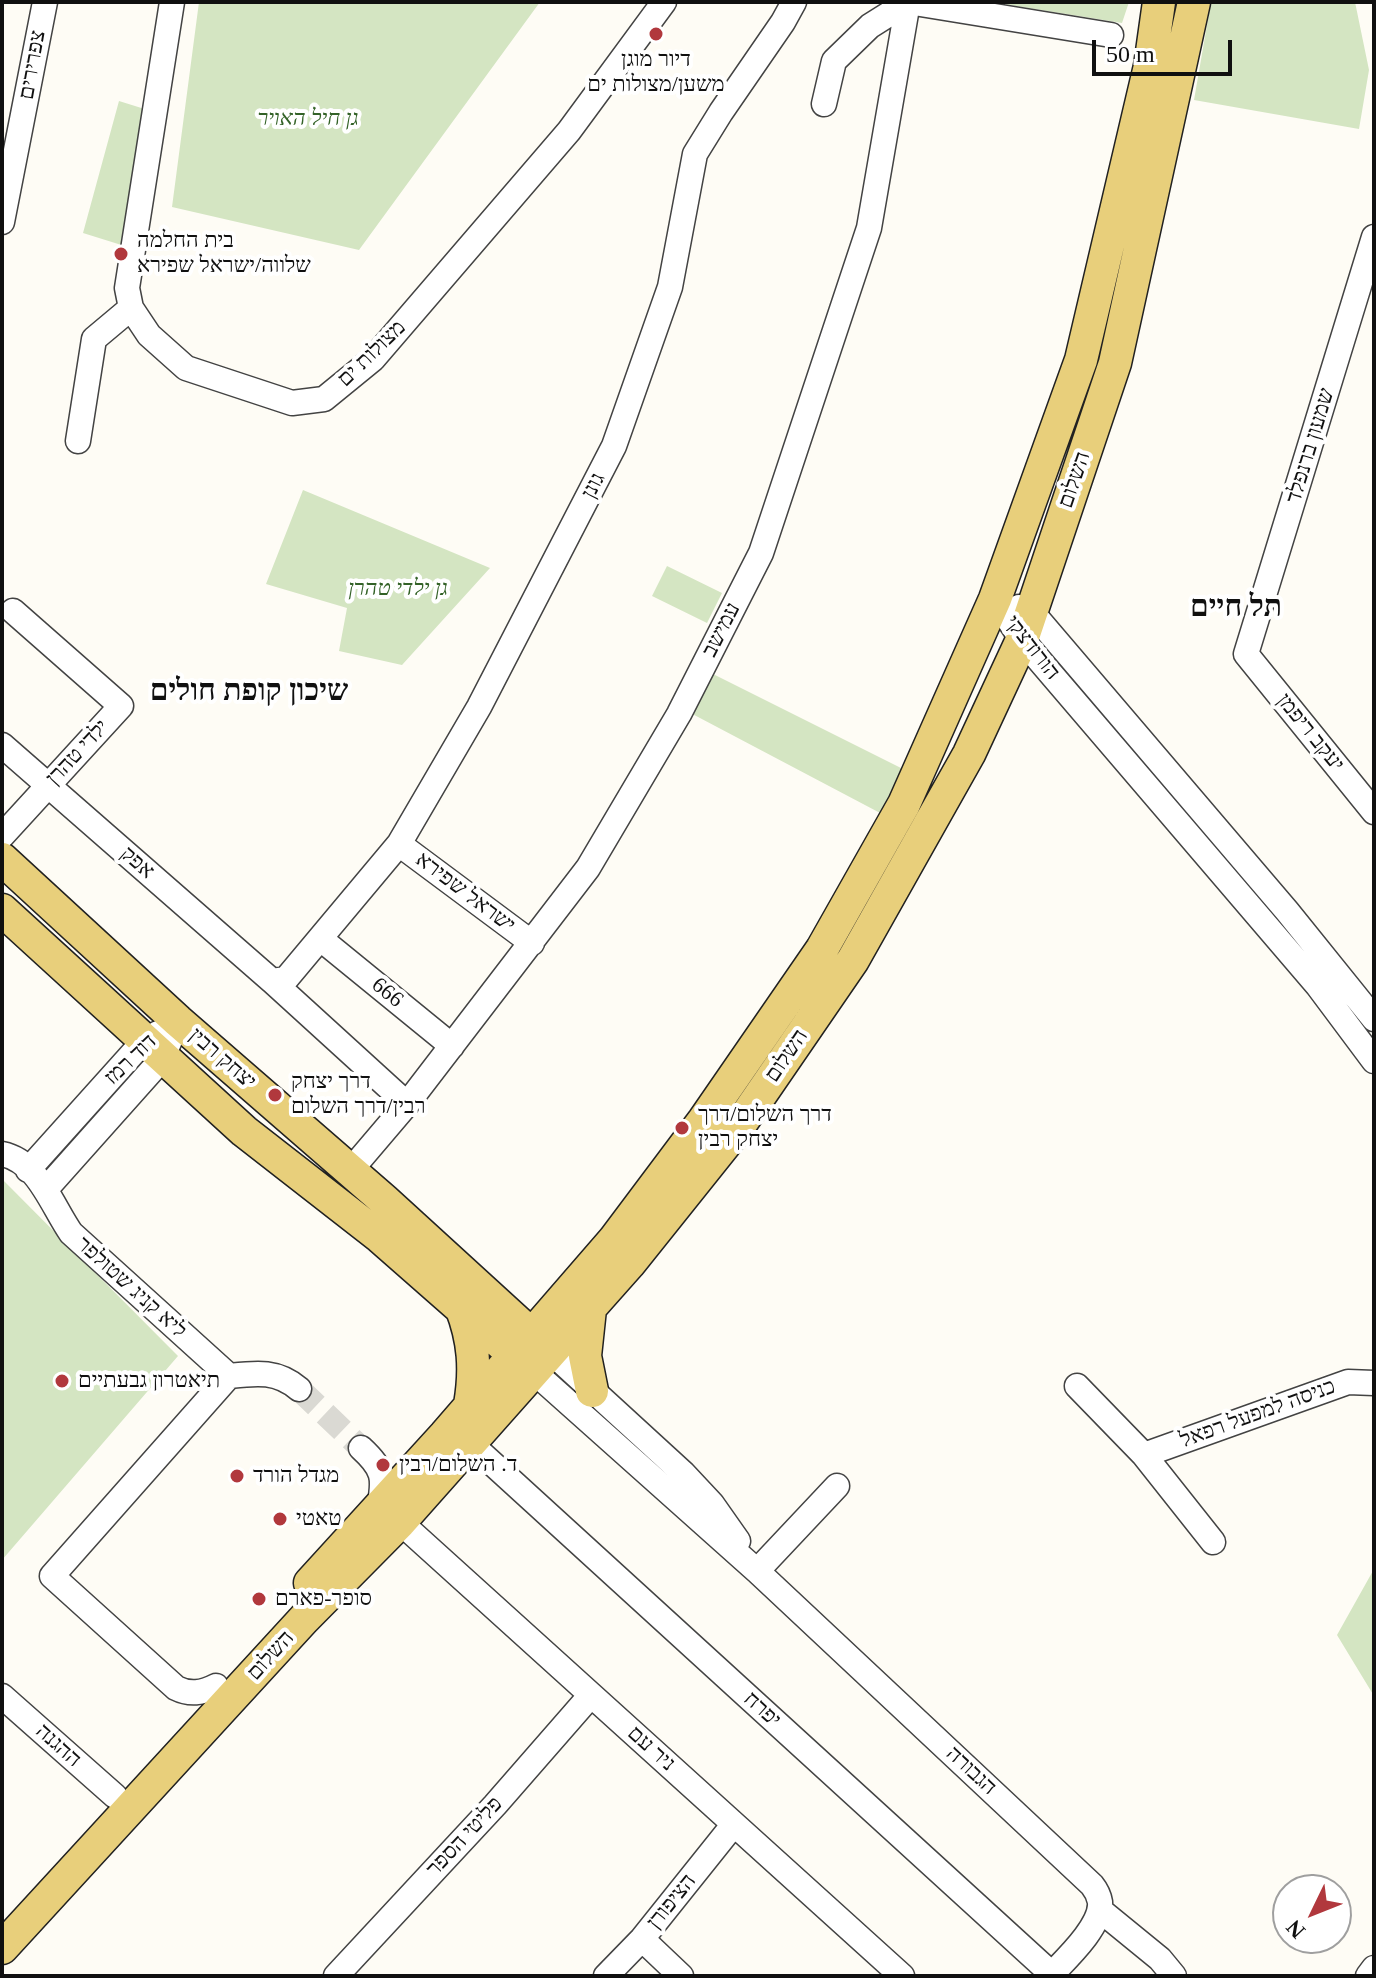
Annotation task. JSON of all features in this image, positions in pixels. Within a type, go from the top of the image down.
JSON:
[{"type":"main road","name":"השלום","points":[[2,1918],[216,1686],[389,1515],[471,1444],[614,1240],[704,1120],[822,949],[904,804],[995,599],[1081,360],[1150,66],[1159,2]]},
{"type":"main road","name":"השלום","points":[[2,1948],[304,1619],[389,1515],[470,1405],[590,1309],[737,1129],[853,960],[969,754],[1026,626],[1115,363],[1194,2]]},
{"type":"main road","name":"יצחק רבין","points":[[2,859],[178,1021],[350,1171],[533,1353]]},
{"type":"main road","name":"יצחק רבין","points":[[2,910],[244,1131],[363,1224],[461,1307],[533,1353]]},
{"type":"main road","points":[[461,1307],[472,1341],[474,1360],[470,1405]]},
{"type":"main road","points":[[590,1309],[585,1356],[592,1391]]},
{"type":"street","name":"צפרירים","points":[[2,222],[45,2]]},
{"type":"street","points":[[78,441],[94,339],[131,308],[127,288],[172,2]]},
{"type":"street","name":"מצולות ים","points":[[131,308],[149,335],[186,368],[292,403],[324,399],[373,359],[569,131],[664,2]]},
{"type":"street","name":"גונן","points":[[322,940],[399,844],[479,707],[614,446],[670,287],[695,154],[794,2]]},
{"type":"street","points":[[824,104],[834,61],[870,26],[908,2],[1111,35]]},
{"type":"street","name":"עמישב","points":[[350,1171],[407,1104],[588,868],[679,714],[761,553],[869,228],[908,2]]},
{"type":"street","name":"שמעון ברנפלד","points":[[1246,654],[1374,237]]},
{"type":"street","name":"הורודצקי","points":[[995,599],[1026,626],[1295,921],[1374,1019]]},
{"type":"street","name":"ילדי טהרן","points":[[2,836],[121,706],[13,611]]},
{"type":"street","name":"הורודצקי","points":[[1026,626],[1318,986],[1374,1061]]},
{"type":"street","name":"יעקב ריפמן","points":[[1246,654],[1373,809]]},
{"type":"street","name":"אפק","points":[[2,745],[272,981],[407,1104]]},
{"type":"street","name":"ישראל שפירא","points":[[399,844],[532,943]]},
{"type":"street","points":[[272,981],[286,979],[322,940]]},
{"type":"street","name":"666","points":[[322,940],[452,1046]]},
{"type":"street","name":"דוד רמז","points":[[46,1189],[178,1021]]},
{"type":"street","name":"דוד רמז","points":[[28,1170],[153,1050]]},
{"type":"street","points":[[2,1154],[12,1156],[28,1170]]},
{"type":"street","name":"ליא קניג שטולפר","points":[[28,1170],[46,1189],[71,1233],[229,1376]]},
{"type":"street","name":"הגבורה","points":[[533,1353],[592,1391],[683,1473],[712,1504],[757,1571]]},
{"type":"street","name":"הגבורה","points":[[533,1353],[757,1571],[1092,1885],[1100,1899],[1100,1910],[1160,1959],[1174,1976]]},
{"type":"street","points":[[216,1686],[199,1693],[183,1692],[176,1688],[52,1576],[229,1376],[278,1375],[299,1389]]},
{"type":"street","name":"כניסה למפעל רפאל","points":[[1144,1455],[1348,1382],[1374,1383]]},
{"type":"street","points":[[1077,1386],[1144,1455],[1213,1542]]},
{"type":"street","name":"יפרח","points":[[471,1444],[1052,1975]]},
{"type":"street","points":[[361,1448],[375,1460],[381,1472],[389,1515]]},
{"type":"street","points":[[757,1571],[837,1486]]},
{"type":"street","name":"ניר עם","points":[[389,1515],[902,1976]]},
{"type":"street","name":"פליטי הספר","points":[[336,1976],[495,1805],[591,1695]]},
{"type":"street","name":"ההגנה","points":[[2,1696],[115,1796]]},
{"type":"street","name":"הציפורן","points":[[606,1976],[642,1939],[734,1824]]},
{"type":"street","points":[[1052,1975],[1082,1941],[1100,1910]]},
{"type":"street","points":[[642,1939],[681,1976]]},
{"type":"street","points":[[1368,1976],[1374,1968]]},
{"type":"green space","name":"גן חיל האויר","points":[[199,2],[540,2],[359,250],[172,207]]},
{"type":"green space","points":[[991,2],[1129,2],[1122,23]]},
{"type":"green space","points":[[1211,2],[1355,2],[1369,70],[1359,129],[1194,100]]},
{"type":"green space","points":[[119,101],[151,111],[131,248],[83,233]]},
{"type":"green space","name":"גן ילדי טהרן","points":[[303,490],[490,568],[402,665],[339,651],[347,608],[266,584]]},
{"type":"green space","points":[[667,566],[722,593],[707,623],[652,596]]},
{"type":"green space","points":[[701,668],[905,770],[882,814],[681,708]]},
{"type":"green space","points":[[2,1179],[178,1356],[2,1560]]},
{"type":"green space","points":[[1374,1569],[1374,1696],[1337,1635]]},
{"type":"tunnel","points":[[299,1389],[361,1448]]},
{"type":"place","name":"דיור מוגן משען/מצולות ים","points":[[656,34]]},
{"type":"place","name":"בית החלמה שלווה/ישראל שפירא","points":[[121,254]]},
{"type":"place","name":"דרך יצחק רבין/דרך השלום","points":[[275,1095]]},
{"type":"place","name":"דרך השלום/דרך יצחק רבין","points":[[682,1128]]},
{"type":"place","name":"תיאטרון גבעתיים","points":[[62,1381]]},
{"type":"place","name":"ד. השלום/רבין","points":[[383,1465]]},
{"type":"place","name":"מגדל הורד","points":[[237,1476]]},
{"type":"place","name":"טאטי","points":[[280,1519]]},
{"type":"place","name":"סופר-פארם","points":[[259,1599]]},
{"type":"district","name":"תל חיים","points":[[1236,608]]},
{"type":"district","name":"שיכון קופת חולים","points":[[249,692]]}]
